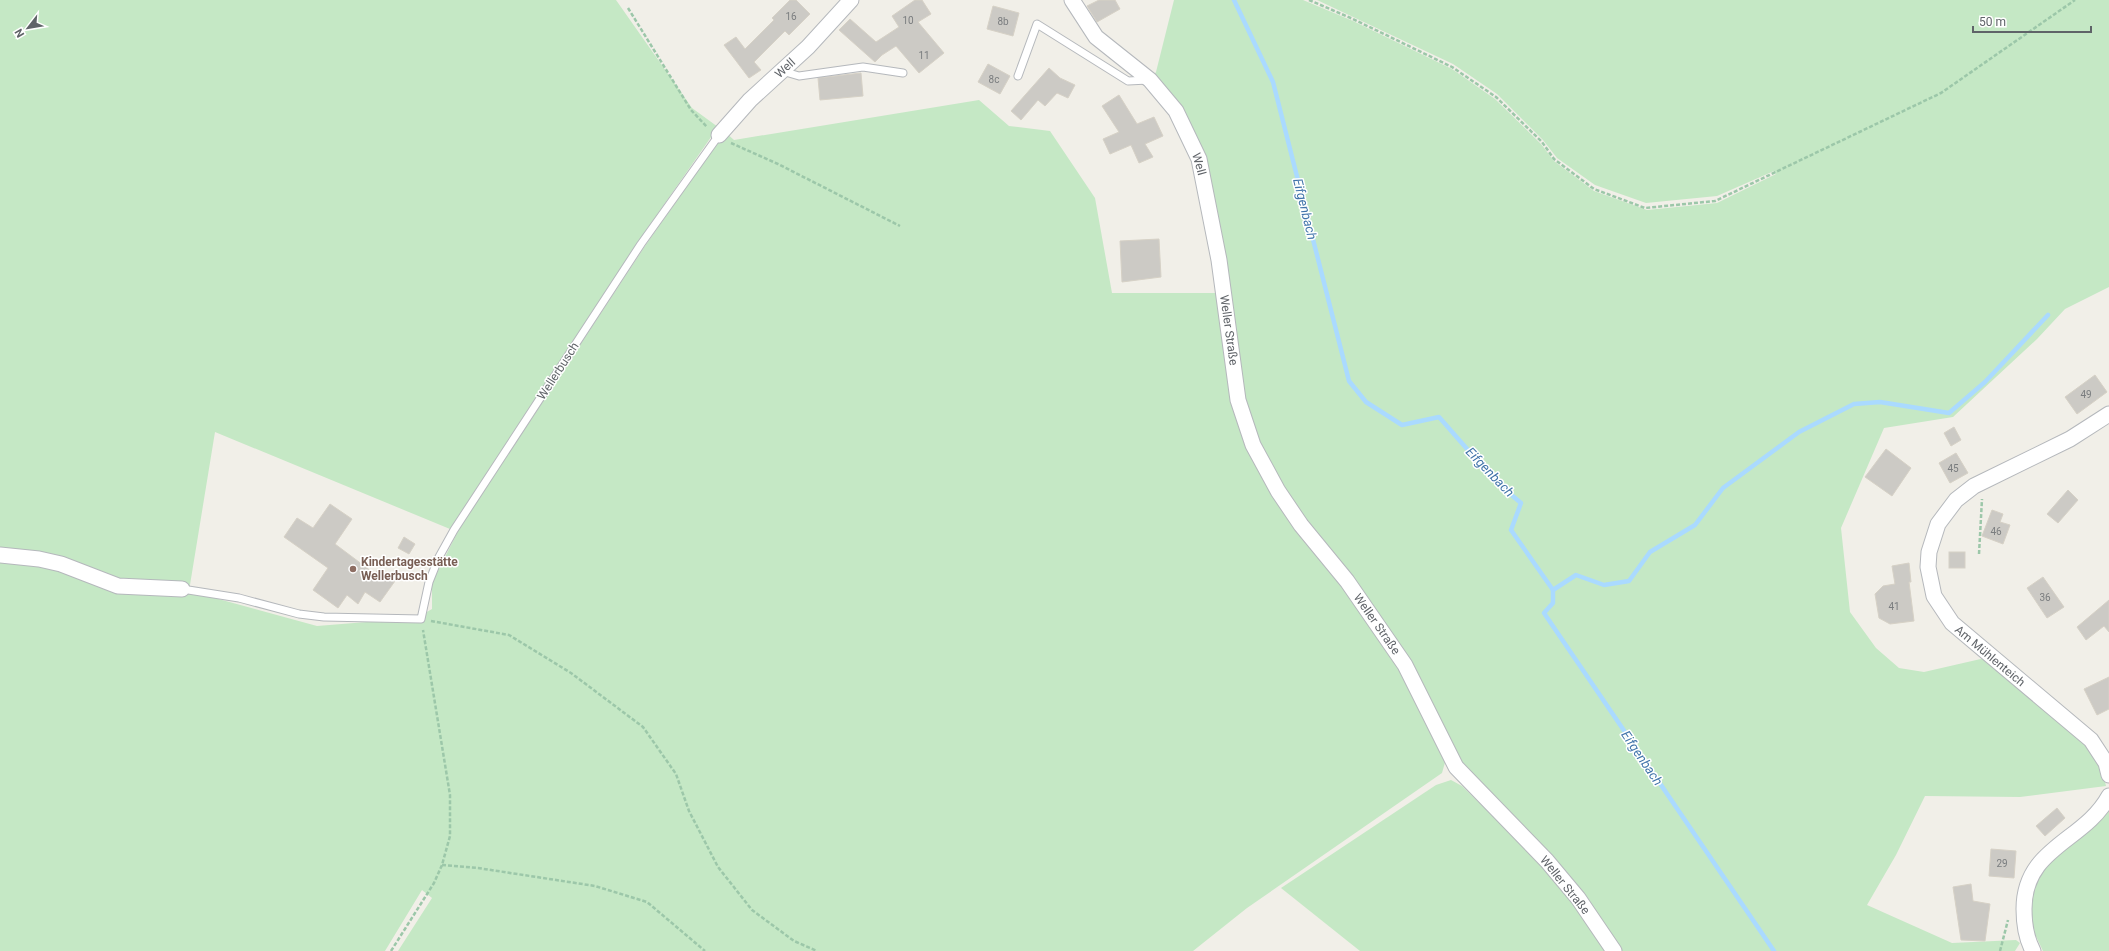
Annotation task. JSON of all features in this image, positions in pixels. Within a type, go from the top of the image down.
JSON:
[{"type":"street","name":"Well","points":[[719,135],[750,100],[808,47],[851,0]]},
{"type":"street","name":"Well","points":[[1072,0],[1096,37],[1150,80],[1176,110],[1199,159],[1219,260]]},
{"type":"street","name":"Weller Straße","points":[[1219,260],[1238,400],[1253,445],[1278,491],[1301,525],[1347,581],[1405,665],[1456,767],[1547,861],[1578,898],[1614,951]]},
{"type":"street","name":"Am Mühlenteich","points":[[2109,414],[2070,439],[1974,486],[1956,500],[1938,524],[1929,552],[1928,567],[1934,596],[1952,623],[2091,740],[2106,763],[2109,775]]},
{"type":"street","points":[[0,555],[39,559],[61,564],[118,586],[182,589]]},
{"type":"street","points":[[2033,951],[2026,936],[2024,917],[2024,898],[2030,879],[2037,865],[2050,852],[2092,820],[2102,809],[2109,796]]},
{"type":"lane","points":[[1018,76],[1036,24],[1128,81],[1150,80]]},
{"type":"lane","points":[[782,70],[799,76],[863,67],[903,73]]},
{"type":"lane","name":"Wellerbusch","points":[[421,619],[429,582],[439,557],[454,530],[641,244],[719,135]]},
{"type":"lane","points":[[182,589],[232,597],[299,614],[324,617],[421,619]]},
{"type":"path","points":[[1309,0],[1353,19],[1452,67],[1496,97],[1542,142],[1554,159],[1594,189],[1645,208],[1715,201],[1941,93],[2075,0]]},
{"type":"path","points":[[628,8],[696,117],[730,143],[778,164],[900,226]]},
{"type":"path","points":[[1974,486],[1983,501],[1979,554]]},
{"type":"path","points":[[391,951],[428,893],[442,865],[450,836],[450,795],[443,744],[421,619],[509,635],[571,673],[643,727],[676,774],[689,811],[718,867],[752,910],[794,941],[817,951]]},
{"type":"path","points":[[442,865],[478,868],[594,886],[647,902],[705,951]]},
{"type":"path","points":[[2000,951],[2009,918]]},
{"type":"green space","points":[[0,0],[616,0],[692,108],[718,127],[638,242],[450,529],[215,432],[189,591],[317,626],[416,618],[432,609],[432,583],[459,529],[645,246],[725,132],[734,140],[979,100],[1009,126],[1050,131],[1095,198],[1112,293],[1219,293],[1250,446],[1401,667],[1446,759],[1442,773],[1247,908],[1193,951],[398,951],[432,898],[422,890],[385,951],[0,951]]},
{"type":"green space","points":[[1174,0],[1303,0],[1353,21],[1452,69],[1495,99],[1541,144],[1554,161],[1594,191],[1647,210],[1717,203],[1776,174],[1774,171],[1717,196],[1646,203],[1595,185],[1557,158],[1543,140],[1497,94],[1453,64],[1317,0],[2109,0],[2109,287],[2065,309],[2037,339],[1953,417],[1884,428],[1841,528],[1850,612],[1876,648],[1899,668],[1924,672],[1985,658],[2086,745],[2101,764],[2106,786],[2020,797],[1925,796],[1896,855],[1867,905],[1952,943],[2016,940],[2020,943],[2015,951],[1617,951],[1461,764],[1406,662],[1280,489],[1240,397],[1202,158],[1152,78],[1156,72]]},
{"type":"green space","points":[[1451,780],[1462,786],[1543,864],[1575,902],[1607,951],[1360,951],[1281,888],[1436,785]]},
{"type":"green space","points":[[2109,809],[2109,951],[2043,951],[2032,928],[2031,899],[2038,874]]},
{"type":"building","points":[[790,0],[796,0],[810,14],[789,35],[785,31],[754,62],[761,70],[749,78],[724,45],[736,37],[745,49],[774,20],[772,18]]},
{"type":"building","points":[[915,0],[922,0],[931,14],[918,22],[944,53],[919,73],[896,46],[882,55],[875,62],[839,30],[850,19],[876,42],[899,27],[892,16]]},
{"type":"building","points":[[1099,0],[1115,0],[1120,9],[1097,22],[1087,6]]},
{"type":"building","points":[[993,6],[1019,13],[1013,36],[987,29]]},
{"type":"building","points":[[988,64],[1010,76],[1000,94],[978,82]]},
{"type":"building","points":[[1049,68],[1060,78],[1075,85],[1068,98],[1057,93],[1045,106],[1038,100],[1021,120],[1011,111]]},
{"type":"building","points":[[861,73],[863,96],[820,100],[818,78]]},
{"type":"building","points":[[1119,95],[1137,124],[1154,117],[1163,136],[1145,144],[1153,157],[1139,163],[1131,145],[1110,154],[1103,139],[1119,132],[1102,106]]},
{"type":"building","points":[[1159,239],[1161,277],[1122,282],[1120,241]]},
{"type":"building","points":[[2095,375],[2107,392],[2077,414],[2065,397]]},
{"type":"building","points":[[1954,427],[1961,440],[1951,446],[1944,433]]},
{"type":"building","points":[[1886,449],[1911,468],[1892,496],[1865,477]]},
{"type":"building","points":[[1956,453],[1968,473],[1950,483],[1939,463]]},
{"type":"building","points":[[2068,490],[2078,500],[2058,523],[2047,514]]},
{"type":"building","points":[[330,504],[352,519],[335,544],[375,574],[379,569],[395,581],[380,602],[365,592],[358,604],[347,595],[338,608],[313,590],[328,568],[284,537],[297,518],[313,528]]},
{"type":"building","points":[[1992,510],[2003,514],[2000,522],[2010,525],[2003,544],[1982,536]]},
{"type":"building","points":[[404,537],[415,544],[409,554],[398,548]]},
{"type":"building","points":[[1949,552],[1965,552],[1965,568],[1949,568]]},
{"type":"building","points":[[1909,563],[1911,582],[1909,582],[1914,621],[1890,624],[1879,618],[1875,594],[1883,586],[1895,584],[1892,566]]},
{"type":"building","points":[[2043,577],[2064,607],[2047,618],[2027,588]]},
{"type":"building","points":[[2109,600],[2109,632],[2104,626],[2086,640],[2077,627]]},
{"type":"building","points":[[2109,677],[2109,709],[2097,715],[2084,689]]},
{"type":"building","points":[[2057,808],[2065,818],[2045,836],[2036,826]]},
{"type":"building","points":[[1991,849],[2016,851],[2014,878],[1989,876]]},
{"type":"building","points":[[1971,884],[1973,901],[1990,904],[1985,941],[1961,940],[1953,887]]},
{"type":"waterway","name":"Eifgenbach","points":[[1234,0],[1273,82],[1349,381],[1366,402],[1402,425],[1439,417],[1496,482],[1521,503],[1511,530],[1553,590],[1553,603],[1544,613],[1774,951]]},
{"type":"waterway","points":[[1553,590],[1576,575],[1604,585],[1629,581],[1650,552],[1695,525],[1723,488],[1799,432],[1854,404],[1880,402],[1949,413],[1985,382],[2048,315]]},
{"type":"place","name":"Kindertagesstätte Wellerbusch","points":[[353,569]]}]
